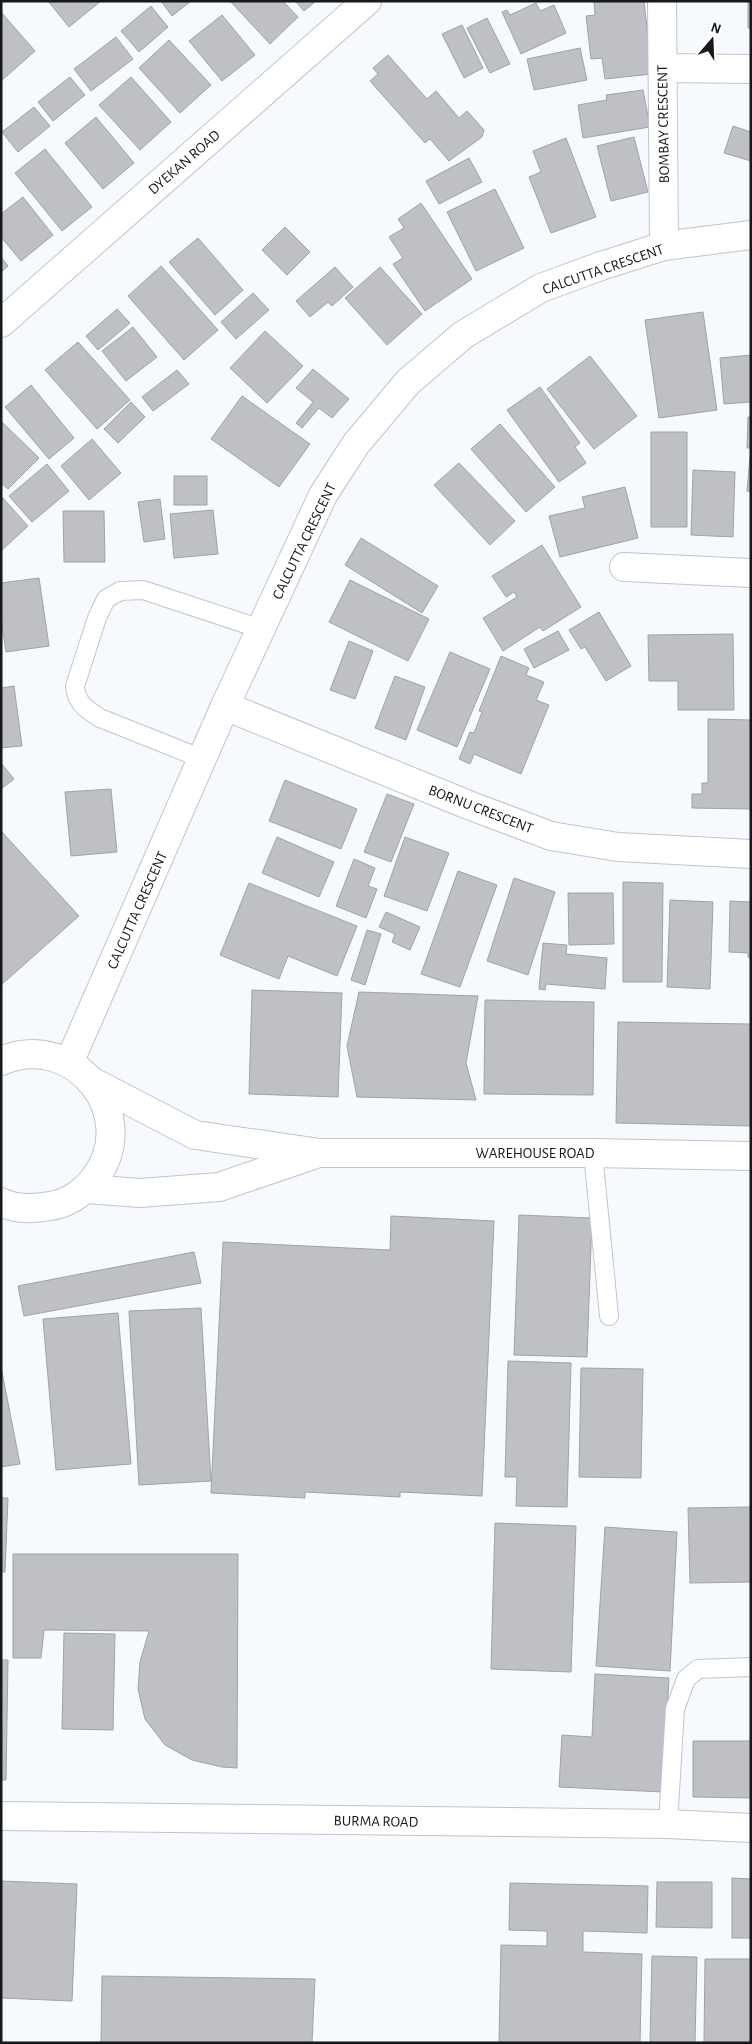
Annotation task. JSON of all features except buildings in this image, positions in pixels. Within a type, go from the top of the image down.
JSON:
[{"type":"street","name":"DYEKAN ROAD","points":[[1,323],[367,1]]},
{"type":"street","name":"BOMBAY CRESCENT","points":[[662,1],[664,246]]},
{"type":"street","points":[[662,68],[751,69]]},
{"type":"street","name":"CALCUTTA CRESCENT","points":[[69,1063],[225,706],[323,495],[356,444],[408,382],[463,335],[541,288],[664,246],[751,235]]},
{"type":"street","points":[[624,567],[751,573]]},
{"type":"street","name":"BORNU CRESCENT","points":[[225,706],[471,806],[551,836],[618,847],[751,854]]},
{"type":"street","points":[[1,1061],[25,1055],[48,1055],[69,1063],[93,1082],[108,1110],[111,1139],[103,1167],[86,1189],[59,1205],[28,1209],[1,1216]]},
{"type":"street","name":"WAREHOUSE ROAD","points":[[93,1082],[195,1135],[320,1153],[592,1153],[751,1156]]},
{"type":"street","name":"WAREHOUSE ROAD","points":[[86,1189],[140,1193],[218,1187],[320,1153]]},
{"type":"street","points":[[1,1202],[28,1209]]},
{"type":"street","name":"BURMA ROAD","points":[[1,1816],[668,1824],[751,1828]]},
{"type":"lane","points":[[203,759],[100,718],[84,708],[76,697],[75,686],[100,612],[106,599],[120,591],[143,590],[262,629]]},
{"type":"lane","points":[[592,1153],[609,1316]]},
{"type":"lane","points":[[668,1824],[675,1709],[686,1679],[698,1669],[751,1667]]}]
